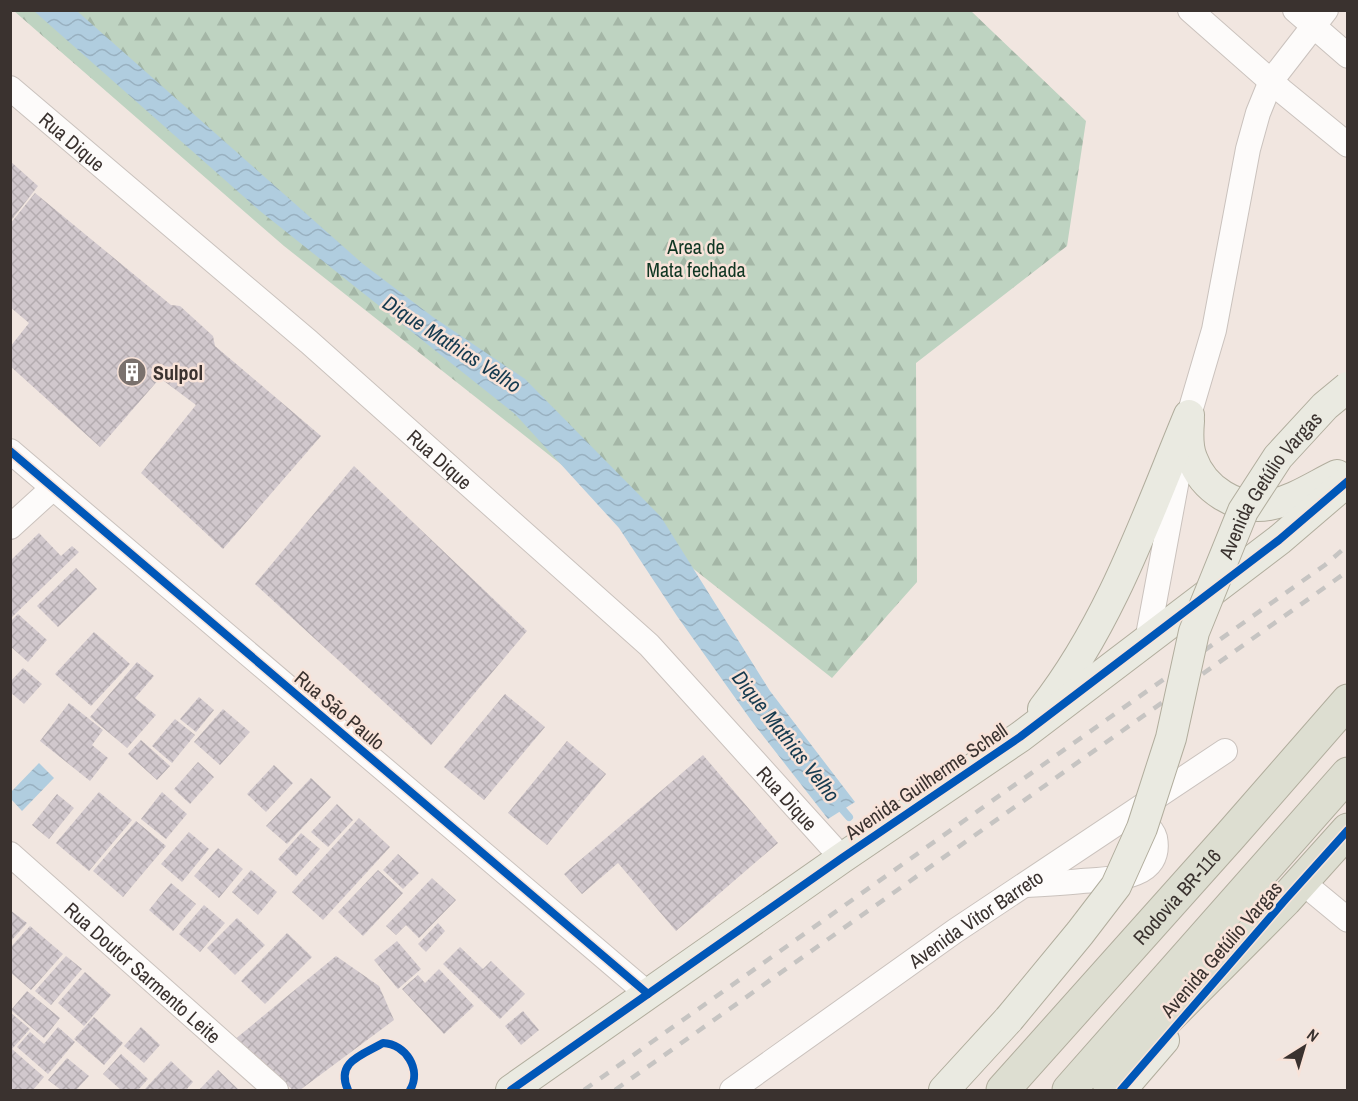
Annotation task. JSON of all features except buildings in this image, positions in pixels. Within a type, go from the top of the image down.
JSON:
[{"type":"highway","name":"Rodovia BR-116","points":[[1003,1090],[1224,844],[1347,701]]},
{"type":"highway","points":[[1069,1090],[1347,774]]},
{"type":"highway","name":"Avenida Getúlio Vargas","points":[[1293,891],[1347,830]]},
{"type":"highway","points":[[1095,1090],[1293,891]]},
{"type":"main road","name":"Avenida Getúlio Vargas","points":[[944,1090],[1009,1019],[1116,886],[1142,828],[1171,738],[1194,632],[1243,511],[1278,457],[1324,406],[1347,387]]},
{"type":"main road","points":[[1189,415],[1189,446],[1199,473],[1216,490],[1241,504],[1259,506],[1274,504],[1347,470]]},
{"type":"main road","points":[[1020,737],[1076,663],[1106,610],[1189,415]]},
{"type":"main road","name":"Avenida Guilherme Schell","points":[[511,1090],[842,858],[1020,737],[1279,540],[1347,481]]},
{"type":"main road","name":"Avenida Getúlio Vargas","points":[[1121,1090],[1293,891]]},
{"type":"street","points":[[1190,10],[1347,145]]},
{"type":"street","points":[[1147,641],[1189,415],[1214,330],[1248,149],[1258,113],[1271,81],[1311,16],[1347,56]]},
{"type":"street","name":"Rua Dique","points":[[10,88],[309,342],[649,645],[842,858]]},
{"type":"street","name":"Rua São Paulo","points":[[10,451],[648,994]]},
{"type":"street","points":[[10,526],[54,488]]},
{"type":"street","name":"Avenida Vitor Barreto","points":[[732,1090],[955,931],[1225,751]]},
{"type":"street","points":[[1024,885],[1110,880],[1127,877],[1141,870],[1151,862],[1156,848],[1154,835],[1143,824],[1125,818]]},
{"type":"street","name":"Rua Doutor Sarmento Leite","points":[[10,854],[276,1090]]},
{"type":"street","points":[[1293,891],[1347,920]]},
{"type":"path","points":[[348,1090],[344,1076],[345,1069],[350,1063],[382,1043],[397,1046],[410,1059],[414,1077],[410,1090]]},
{"type":"green space","name":"Area de Mata fechada","points":[[14,11],[971,11],[1086,121],[1067,246],[916,363],[917,582],[832,678],[284,246]]},
{"type":"water","name":"Dique Mathias Velho","points":[[34,11],[77,11],[363,264],[433,317],[525,379],[661,517],[770,691],[855,802],[828,819],[753,723],[677,616],[619,528],[515,414],[260,211]]},
{"type":"water","points":[[39,763],[54,778],[22,811],[11,799],[11,792]]},
{"type":"waterway","name":"Dique Mathias Velho","points":[[836,802],[849,817]]},
{"type":"railway","points":[[584,1090],[1325,565],[1348,545]]},
{"type":"railway","points":[[615,1090],[1348,571]]},
{"type":"cycle path","points":[[10,451],[648,994]]},
{"type":"cycle path","points":[[511,1090],[842,858],[1020,737],[1279,540],[1348,481]]},
{"type":"cycle path","points":[[1121,1090],[1348,830]]},
{"type":"cycle path","points":[[348,1090],[345,1080],[348,1066],[359,1056],[383,1043],[399,1048],[410,1059],[414,1074],[410,1090]]},
{"type":"place","name":"Sulpol","points":[[132,372]]}]
